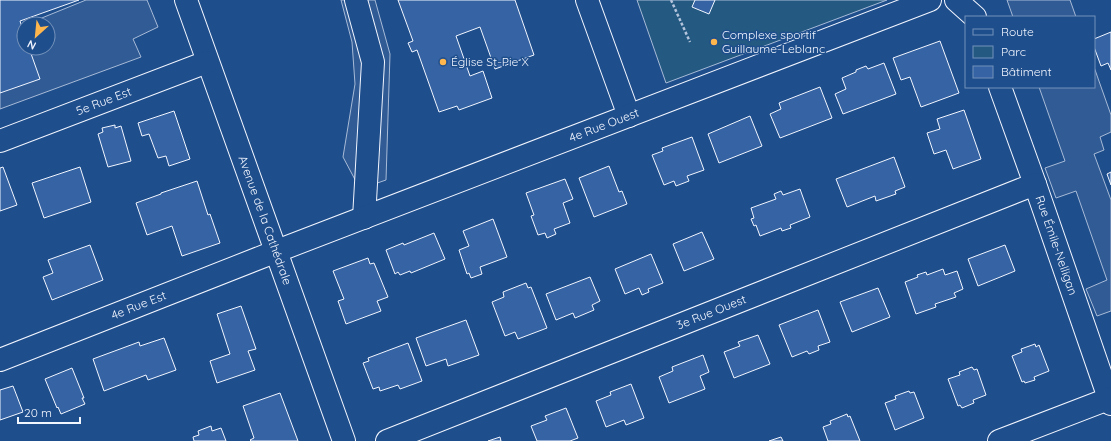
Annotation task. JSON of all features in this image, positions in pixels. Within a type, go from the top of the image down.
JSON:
[{"type":"street","name":"Avenue de la Cathédrale","points":[[186,0],[344,441]]},
{"type":"street","points":[[356,0],[373,62],[364,218]]},
{"type":"street","points":[[587,0],[629,116]]},
{"type":"street","name":"4e Rue Ouest","points":[[277,251],[930,0]]},
{"type":"street","points":[[956,0],[974,16]]},
{"type":"street","name":"5e Rue Est","points":[[0,141],[207,62]]},
{"type":"street","name":"Rue Émile-Nelligan","points":[[1000,88],[1036,184],[1110,400]]},
{"type":"street","name":"3e Rue Ouest","points":[[387,441],[1036,184]]},
{"type":"street","name":"4e Rue Est","points":[[0,360],[277,251]]},
{"type":"street","points":[[999,441],[1110,400]]},
{"type":"path","points":[[671,0],[690,42]]},
{"type":"green space","name":"Complexe sportif Guillaume-Leblanc","points":[[637,0],[887,0],[666,83]]},
{"type":"shaded area","points":[[86,0],[147,0],[158,27],[133,39],[141,57],[0,109],[0,93],[24,56],[56,56],[56,16],[47,16]]},
{"type":"shaded area","points":[[341,0],[375,0],[390,54],[386,180],[360,189],[343,157],[355,84],[352,42]]},
{"type":"shaded area","points":[[1007,0],[1070,0],[1076,16],[1013,16]]},
{"type":"shaded area","points":[[1095,70],[1111,115],[1111,132],[1100,137],[1104,150],[1094,154],[1111,200],[1111,311],[1097,316],[1086,289],[1107,280],[1076,191],[1056,198],[1045,168],[1065,161],[1039,88],[1095,88]]},
{"type":"building","points":[[0,0],[79,0],[34,16],[16,16],[16,56],[32,56],[40,79],[0,93]]},
{"type":"building","name":"Église St-Pie X","points":[[398,0],[515,0],[534,55],[495,69],[480,27],[456,36],[470,76],[483,71],[492,98],[459,110],[457,106],[439,112],[417,50],[412,52],[408,43],[413,41]]},
{"type":"building","points":[[695,0],[715,0],[709,14],[692,7]]},
{"type":"building","points":[[1111,32],[1111,70],[1108,63],[1101,66],[1095,50],[1095,39]]},
{"type":"building","points":[[940,41],[959,93],[921,107],[910,77],[901,80],[893,58]]},
{"type":"building","points":[[884,63],[896,94],[843,114],[835,94],[846,89],[842,78],[866,66],[868,69]]},
{"type":"building","points":[[820,87],[832,118],[780,138],[770,114],[781,109],[779,103]]},
{"type":"building","points":[[964,110],[981,159],[953,169],[946,150],[934,154],[927,133],[940,129],[937,119]]},
{"type":"building","points":[[174,111],[190,159],[169,166],[166,156],[158,158],[149,134],[142,136],[138,123]]},
{"type":"building","points":[[750,116],[762,146],[719,163],[708,134]]},
{"type":"building","points":[[115,125],[115,128],[121,126],[131,161],[108,167],[98,134],[103,132],[102,128]]},
{"type":"building","points":[[692,137],[704,170],[687,176],[689,181],[676,186],[674,181],[664,185],[652,155],[663,151],[662,148]]},
{"type":"building","points":[[894,157],[905,187],[895,191],[896,194],[876,201],[875,196],[847,207],[836,179]]},
{"type":"building","points":[[609,166],[619,192],[622,191],[627,204],[594,217],[579,178]]},
{"type":"building","points":[[3,167],[17,205],[0,211],[0,168]]},
{"type":"building","points":[[80,167],[91,202],[44,218],[32,183]]},
{"type":"building","points":[[1111,172],[1111,185],[1107,174]]},
{"type":"building","points":[[565,179],[573,199],[563,203],[570,223],[554,229],[556,234],[547,238],[545,233],[538,235],[531,216],[534,215],[526,193]]},
{"type":"building","points":[[197,181],[208,215],[210,214],[220,243],[182,256],[172,226],[147,235],[136,203]]},
{"type":"building","points":[[800,189],[810,217],[790,225],[791,228],[782,231],[781,228],[760,236],[756,225],[754,226],[751,219],[754,218],[751,208],[776,199],[774,194],[781,191],[783,195]]},
{"type":"building","points":[[493,219],[507,257],[480,267],[482,274],[471,278],[469,273],[467,274],[459,250],[469,246],[463,231]]},
{"type":"building","points":[[702,232],[714,259],[684,271],[673,244]]},
{"type":"building","points":[[434,233],[445,259],[411,273],[410,271],[400,275],[398,272],[395,274],[386,250],[403,243],[404,245]]},
{"type":"building","points":[[90,245],[103,280],[52,300],[43,277],[53,273],[48,260]]},
{"type":"building","points":[[1005,245],[1015,271],[978,286],[968,259]]},
{"type":"building","points":[[651,254],[663,283],[648,289],[649,292],[642,295],[639,288],[625,294],[615,269]]},
{"type":"building","points":[[368,258],[370,264],[374,263],[388,297],[377,301],[381,311],[346,324],[338,301],[344,299],[333,271]]},
{"type":"building","points":[[943,269],[945,275],[957,271],[963,289],[954,293],[956,297],[935,304],[936,307],[916,314],[905,282],[918,277],[917,275],[926,272],[927,275]]},
{"type":"building","points":[[590,277],[600,301],[592,305],[594,310],[575,318],[573,313],[556,320],[546,294]]},
{"type":"building","points":[[526,283],[528,288],[531,287],[547,328],[518,339],[515,332],[505,336],[492,302],[504,297],[503,292]]},
{"type":"building","points":[[878,288],[890,317],[852,332],[840,302]]},
{"type":"building","points":[[241,306],[256,349],[248,351],[255,370],[217,383],[210,361],[230,354],[217,314]]},
{"type":"building","points":[[818,310],[830,342],[818,346],[819,350],[809,354],[807,351],[792,357],[779,325]]},
{"type":"building","points":[[466,320],[479,355],[448,366],[446,359],[426,366],[416,338]]},
{"type":"building","points":[[758,335],[770,364],[734,378],[724,352],[740,346],[738,342]]},
{"type":"building","points":[[164,338],[176,370],[148,380],[146,375],[104,391],[93,359],[139,342],[140,346]]},
{"type":"building","points":[[408,343],[422,381],[400,389],[398,385],[380,391],[379,387],[373,389],[363,363],[369,361],[368,358]]},
{"type":"building","points":[[1035,344],[1036,347],[1039,345],[1049,371],[1034,377],[1035,380],[1025,383],[1024,381],[1022,382],[1012,356],[1022,352],[1021,349]]},
{"type":"building","points":[[703,355],[709,372],[700,376],[705,389],[669,403],[659,377],[673,371],[672,367]]},
{"type":"building","points":[[972,367],[974,370],[977,369],[986,395],[973,400],[974,403],[962,408],[960,405],[958,406],[948,379],[960,375],[959,372]]},
{"type":"building","points":[[72,368],[85,404],[61,414],[45,379]]},
{"type":"building","points":[[631,384],[644,418],[626,425],[624,420],[606,427],[596,401],[611,395],[610,392]]},
{"type":"building","points":[[13,386],[23,412],[0,420],[0,390]]},
{"type":"building","points":[[909,391],[910,393],[914,392],[924,418],[895,430],[885,403],[896,399],[895,396]]},
{"type":"building","points":[[280,393],[298,441],[251,441],[250,440],[254,438],[243,406]]},
{"type":"building","points":[[566,408],[578,438],[570,441],[537,441],[531,426],[547,420],[545,416]]},
{"type":"building","points":[[847,414],[848,417],[850,416],[860,441],[828,441],[823,427],[831,424],[830,421]]},
{"type":"building","points":[[211,426],[212,431],[221,428],[226,441],[194,441],[193,437],[199,435],[198,431]]},
{"type":"building","points":[[500,437],[501,441],[488,441]]},
{"type":"building","points":[[781,437],[783,441],[769,441]]},
{"type":"place","name":"Complexe sportif Guillaume-Leblanc","points":[[714,42]]},
{"type":"place","name":"Église St-Pie X","points":[[443,62]]}]
